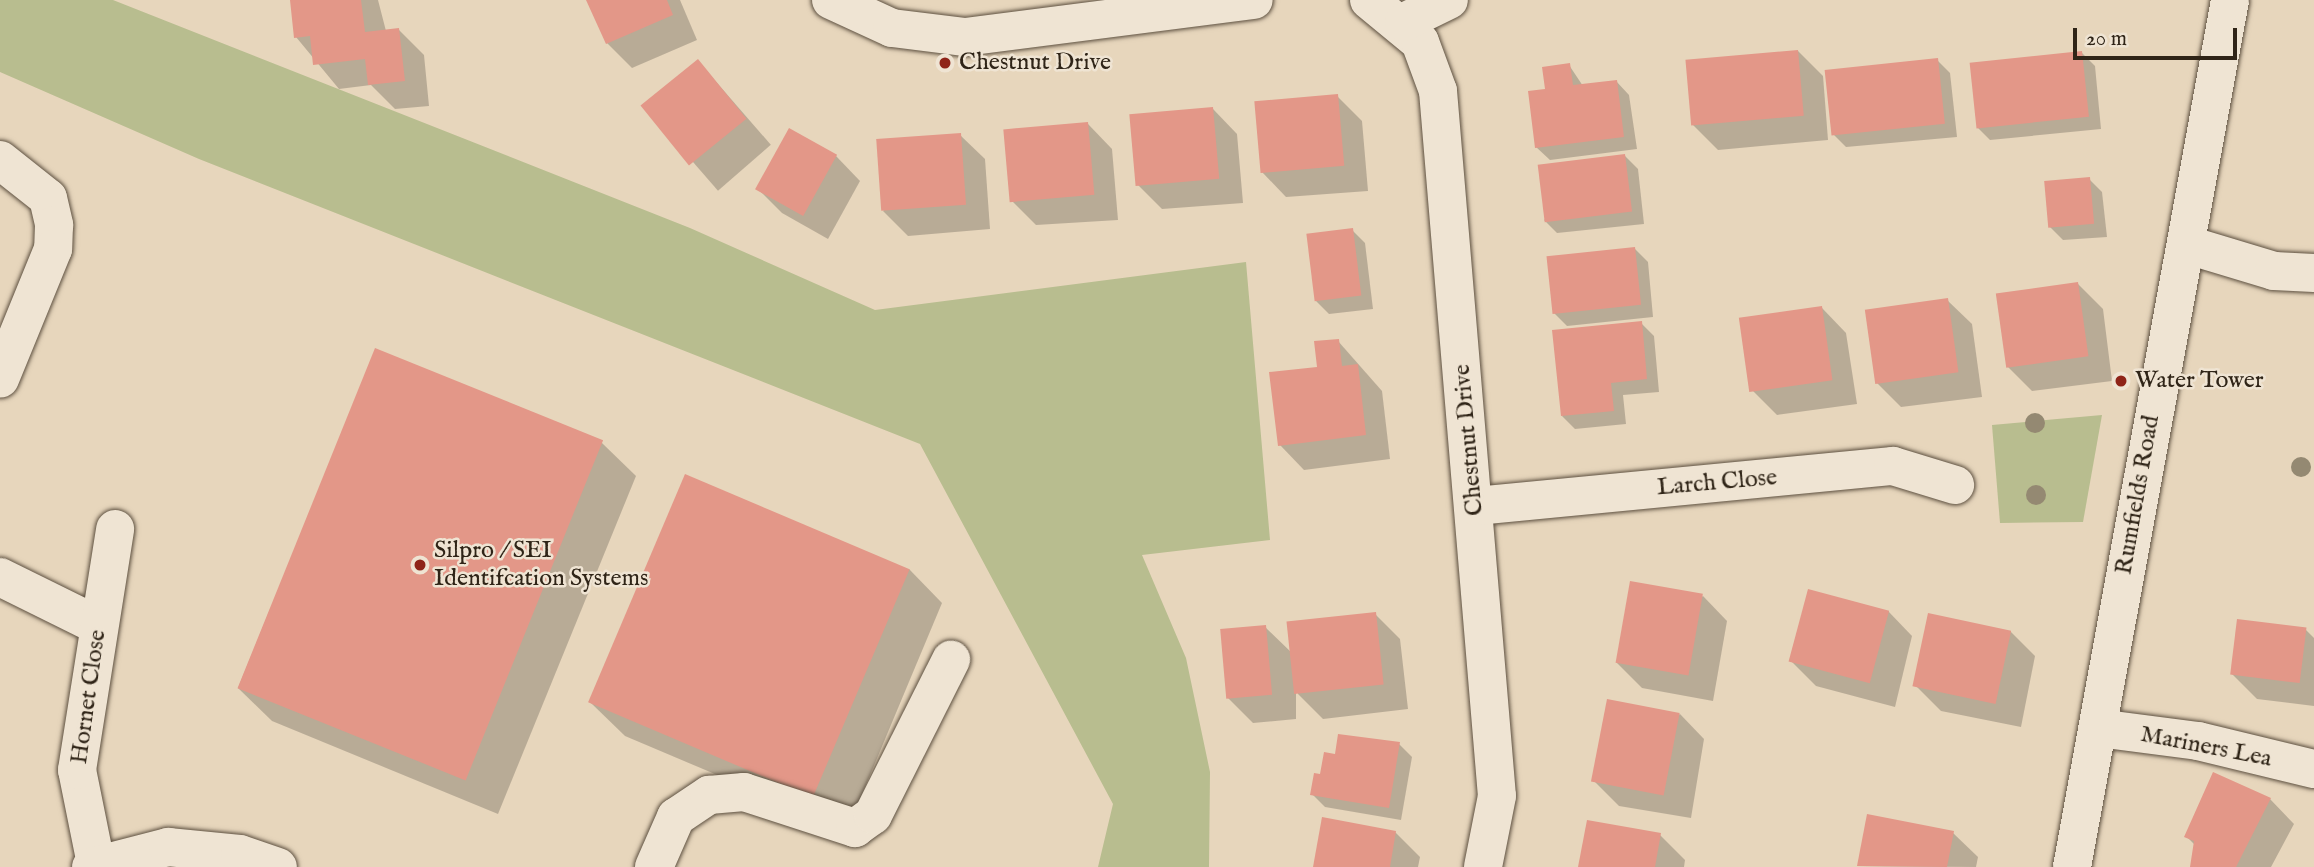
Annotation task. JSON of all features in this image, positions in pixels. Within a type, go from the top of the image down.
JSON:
[{"type":"street","points":[[831,0],[892,27],[965,37],[1254,0]]},
{"type":"street","points":[[1369,0],[1404,22],[1449,0]]},
{"type":"street","name":"Rumfields Road","points":[[2072,867],[2155,395],[2188,245],[2230,0]]},
{"type":"street","name":"Chestnut Drive","points":[[1404,22],[1420,42],[1437,90],[1476,506],[1497,796],[1483,867]]},
{"type":"street","points":[[0,160],[48,198],[54,225],[53,249],[0,379]]},
{"type":"street","points":[[2188,245],[2274,271],[2314,273]]},
{"type":"street","name":"Larch Close","points":[[1476,506],[1893,466],[1955,485]]},
{"type":"street","name":"Hornet Close","points":[[115,529],[77,771],[94,865],[168,847],[240,855],[278,867]]},
{"type":"street","points":[[0,577],[99,626]]},
{"type":"street","points":[[654,867],[676,817],[709,795],[744,792],[855,828],[873,815],[951,660]]},
{"type":"street","name":"Mariners Lea","points":[[2098,728],[2198,741],[2314,769]]},
{"type":"green space","points":[[0,0],[113,0],[690,228],[875,310],[1246,262],[1270,540],[1142,555],[1186,658],[1210,772],[1209,867],[1098,867],[1113,804],[920,444],[199,159],[0,72]]},
{"type":"green space","points":[[2102,415],[2083,522],[2000,523],[1992,425]]},
{"type":"building","points":[[290,0],[361,0],[365,32],[399,28],[405,81],[368,85],[365,59],[313,65],[310,36],[294,38]]},
{"type":"building","points":[[586,0],[667,0],[673,15],[606,44]]},
{"type":"building","points":[[1798,50],[1804,116],[1691,126],[1685,60]]},
{"type":"building","points":[[2082,51],[2089,117],[1977,128],[1970,63]]},
{"type":"building","points":[[1938,58],[1945,124],[1832,136],[1825,70]]},
{"type":"building","points":[[698,59],[746,119],[689,165],[640,106]]},
{"type":"building","points":[[1570,63],[1573,85],[1617,80],[1624,137],[1535,148],[1528,91],[1545,89],[1542,67]]},
{"type":"building","points":[[1338,94],[1344,166],[1261,173],[1254,101]]},
{"type":"building","points":[[1213,107],[1219,179],[1136,186],[1129,114]]},
{"type":"building","points":[[1088,122],[1094,195],[1010,202],[1003,129]]},
{"type":"building","points":[[789,128],[837,155],[803,216],[755,189]]},
{"type":"building","points":[[961,133],[966,205],[881,211],[876,139]]},
{"type":"building","points":[[1625,154],[1632,212],[1545,222],[1538,165]]},
{"type":"building","points":[[2090,177],[2094,224],[2048,228],[2044,181]]},
{"type":"building","points":[[1353,228],[1361,295],[1315,301],[1306,234]]},
{"type":"building","points":[[1635,247],[1641,305],[1553,314],[1546,256]]},
{"type":"building","points":[[2078,282],[2088,356],[2006,368],[1996,294]]},
{"type":"building","points":[[1948,298],[1958,372],[1875,384],[1865,310]]},
{"type":"building","points":[[1822,306],[1832,380],[1749,392],[1739,318]]},
{"type":"building","points":[[1642,321],[1647,379],[1611,383],[1614,411],[1561,416],[1552,330]]},
{"type":"building","points":[[1339,339],[1342,366],[1358,364],[1366,435],[1278,446],[1269,372],[1317,367],[1314,341]]},
{"type":"building","name":"Silpro / SEI Identifcation Systems","points":[[375,348],[603,440],[466,780],[238,688]]},
{"type":"building","points":[[685,474],[910,569],[813,798],[588,702]]},
{"type":"building","points":[[1630,581],[1703,594],[1688,676],[1616,663]]},
{"type":"building","points":[[1808,589],[1889,611],[1870,683],[1789,661]]},
{"type":"building","points":[[1376,612],[1384,685],[1294,694],[1286,621]]},
{"type":"building","points":[[1928,613],[2011,631],[1996,704],[1912,686]]},
{"type":"building","points":[[2237,619],[2306,628],[2300,683],[2230,675]]},
{"type":"building","points":[[1266,625],[1272,695],[1226,699],[1220,629]]},
{"type":"building","points":[[1607,699],[1680,713],[1664,796],[1591,781]]},
{"type":"building","points":[[1338,734],[1400,742],[1389,808],[1310,795],[1314,773],[1320,774],[1324,752],[1335,754]]},
{"type":"building","points":[[2213,772],[2271,798],[2236,867],[2190,867],[2194,841],[2184,837]]},
{"type":"building","points":[[1867,814],[1954,831],[1947,867],[1857,866]]},
{"type":"building","points":[[1322,817],[1396,831],[1390,867],[1313,867]]},
{"type":"building","points":[[1587,820],[1661,833],[1655,867],[1578,867]]},
{"type":"place","name":"Chestnut Drive","points":[[945,63]]},
{"type":"place","name":"Water Tower","points":[[2121,381]]},
{"type":"place","name":"Silpro / SEI Identifcation Systems","points":[[420,565]]}]
